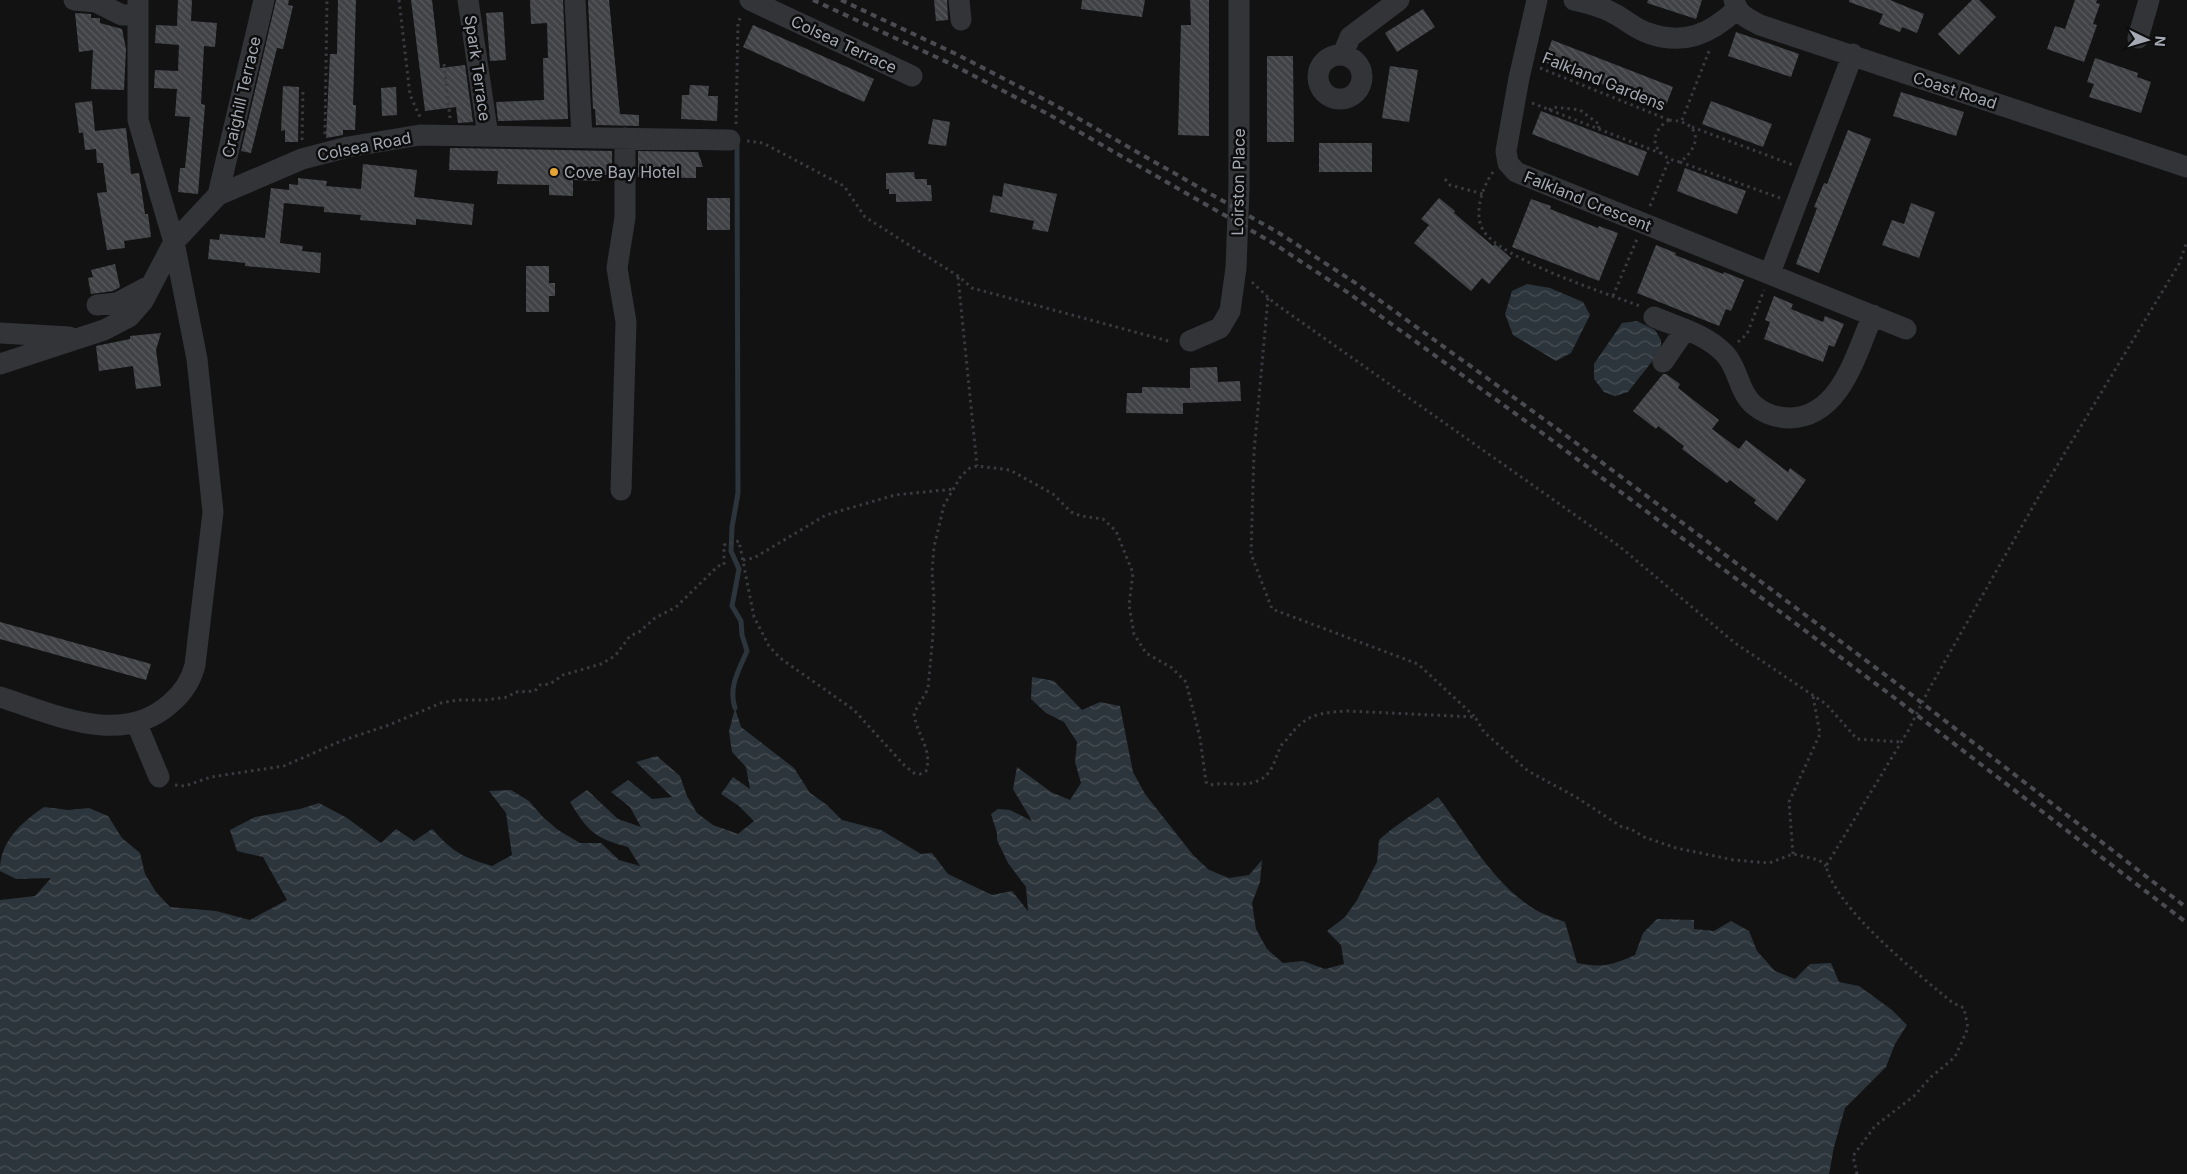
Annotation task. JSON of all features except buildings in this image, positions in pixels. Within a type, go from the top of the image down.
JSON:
[{"type":"street","points":[[0,697],[73,720],[100,726],[136,722],[156,716],[165,709],[179,696],[191,679],[201,621],[213,512],[197,359],[174,242],[138,120],[137,8],[122,15],[103,3],[74,0]]},
{"type":"street","name":"Spark Terrace","points":[[468,0],[488,136]]},
{"type":"street","points":[[575,0],[582,137]]},
{"type":"street","name":"Colsea Terrace","points":[[750,0],[912,76]]},
{"type":"street","name":"Loirston Place","points":[[1190,341],[1220,328],[1230,311],[1236,265],[1239,188],[1239,0]]},
{"type":"street","points":[[1343,54],[1350,37],[1399,0]]},
{"type":"street","name":"Falkland Crescent","points":[[1537,0],[1517,87],[1506,151],[1508,164],[1516,172],[1906,329]]},
{"type":"street","points":[[2138,38],[2148,0]]},
{"type":"street","points":[[1579,1],[1610,11],[1647,33],[1668,38],[1689,38],[1709,31],[1720,25],[1735,5]]},
{"type":"street","name":"Craighill Terrace","points":[[218,195],[258,5]]},
{"type":"street","name":"Coast Road","points":[[1735,5],[1743,16],[1760,25],[1853,54],[1926,81],[2187,167]]},
{"type":"street","points":[[1770,273],[1853,54]]},
{"type":"street","name":"Colsea Road","points":[[79,337],[104,330],[129,317],[143,301],[154,283],[174,242],[218,195],[302,159],[324,152],[420,136],[730,140]]},
{"type":"street","points":[[621,490],[626,322],[617,268],[625,217],[625,138]]},
{"type":"street","points":[[97,305],[117,303],[154,283]]},
{"type":"street","points":[[1654,316],[1705,338],[1725,354],[1733,366],[1743,393],[1754,406],[1766,414],[1783,418],[1812,414],[1826,405],[1838,391],[1873,315]]},
{"type":"street","points":[[1663,362],[1685,330]]},
{"type":"street","points":[[0,334],[79,337]]},
{"type":"street","points":[[0,364],[79,337]]},
{"type":"street","points":[[136,722],[159,777]]},
{"type":"path","points":[[324,152],[327,0]]},
{"type":"path","points":[[399,0],[410,95],[421,119],[420,136]]},
{"type":"path","points":[[750,0],[738,22],[738,121],[730,140],[762,143],[844,186],[866,217],[958,276],[972,288],[1179,344],[1190,341]]},
{"type":"path","points":[[1682,120],[1710,47],[1709,31]]},
{"type":"path","points":[[444,64],[452,136]]},
{"type":"path","name":"Falkland Gardens","points":[[1530,65],[1669,120]]},
{"type":"path","points":[[302,159],[303,88]]},
{"type":"path","points":[[1523,99],[1660,153]]},
{"type":"path","points":[[1550,110],[1553,107],[1580,110],[1600,124],[1598,129]]},
{"type":"path","points":[[1797,205],[1680,162],[1668,160],[1660,153],[1655,144],[1656,134],[1661,125],[1669,120],[1682,120],[1692,127],[1810,171]]},
{"type":"path","points":[[1680,162],[1690,154],[1695,146],[1695,135],[1692,127]]},
{"type":"path","points":[[1508,164],[1494,170],[1487,180],[1479,210],[1482,228],[1487,235],[1514,256],[1649,310],[1654,316]]},
{"type":"path","points":[[1445,179],[1450,185],[1483,194]]},
{"type":"path","points":[[1826,866],[1901,742],[1928,691],[2044,489],[2179,264],[2187,241]]},
{"type":"path","points":[[1236,265],[1268,297],[1619,546],[1736,642],[1826,704],[1858,739],[1901,742]]},
{"type":"path","points":[[1725,354],[1747,334],[1770,273]]},
{"type":"path","points":[[958,276],[977,466]]},
{"type":"path","points":[[1268,297],[1254,452],[1251,554],[1272,609],[1418,664],[1475,717],[1484,732],[1528,771],[1584,801],[1622,826],[1644,837],[1676,848],[1734,860],[1769,863],[1793,854],[1819,860],[1826,866],[1829,878],[1865,926],[1946,998],[1964,1008],[1968,1028],[1955,1057],[1914,1096],[1874,1126],[1853,1156],[1857,1174]]},
{"type":"path","points":[[159,777],[170,784],[185,786],[212,777],[284,766],[341,741],[389,725],[441,703],[458,700],[485,700],[508,697],[515,692],[535,691],[540,685],[550,684],[563,675],[601,664],[615,656],[630,636],[639,632],[655,618],[676,606],[718,566],[724,565],[724,545],[738,541],[754,617],[769,646],[780,658],[854,710],[904,765],[914,773],[920,774],[926,771],[928,754],[919,734],[914,713],[928,689],[933,634],[934,598],[932,572],[934,548],[944,505],[961,476],[970,468],[977,466],[1010,470],[1053,494],[1071,512],[1081,516],[1103,519],[1116,531],[1133,573],[1129,605],[1134,634],[1146,653],[1172,668],[1186,682],[1200,738],[1206,782],[1210,785],[1222,783],[1232,786],[1262,778],[1271,770],[1280,747],[1295,726],[1306,718],[1328,712],[1356,711],[1475,717]]},
{"type":"path","points":[[743,560],[754,558],[826,515],[895,495],[954,490]]},
{"type":"path","points":[[1793,854],[1789,802],[1820,734],[1812,695]]},
{"type":"water","points":[[1527,284],[1550,288],[1583,302],[1590,315],[1571,353],[1556,361],[1513,335],[1505,314],[1512,291]]},
{"type":"water","points":[[1637,321],[1655,330],[1661,340],[1661,350],[1628,392],[1615,396],[1604,392],[1594,379],[1594,364],[1622,323]]},
{"type":"water","points":[[1032,677],[1054,681],[1082,710],[1100,702],[1120,706],[1133,772],[1145,794],[1193,855],[1209,870],[1229,878],[1249,875],[1262,860],[1260,882],[1252,903],[1256,929],[1267,949],[1283,963],[1303,961],[1325,969],[1344,964],[1341,945],[1327,931],[1345,917],[1357,900],[1377,862],[1379,840],[1438,797],[1488,866],[1511,891],[1534,909],[1565,922],[1577,963],[1607,965],[1635,955],[1643,933],[1657,919],[1694,920],[1694,929],[1714,931],[1731,921],[1749,931],[1757,951],[1775,971],[1795,979],[1810,964],[1831,963],[1839,982],[1859,986],[1892,1010],[1907,1025],[1895,1044],[1886,1067],[1845,1108],[1834,1147],[1829,1174],[0,1174],[0,900],[35,896],[51,878],[16,879],[0,871],[1,860],[13,834],[44,807],[68,810],[89,808],[108,816],[122,838],[140,853],[145,874],[156,892],[170,907],[216,911],[250,920],[287,900],[263,857],[237,851],[230,830],[255,817],[300,809],[319,803],[347,818],[381,843],[396,829],[414,841],[432,829],[459,853],[492,866],[512,855],[506,813],[489,791],[511,790],[529,801],[558,830],[580,843],[601,843],[619,860],[640,866],[628,847],[607,840],[587,827],[570,802],[587,790],[618,819],[641,827],[630,807],[611,792],[628,780],[652,799],[672,797],[636,762],[657,756],[680,776],[687,796],[697,813],[713,825],[738,834],[754,821],[739,806],[721,794],[733,777],[750,789],[746,767],[732,752],[729,731],[735,708],[741,727],[794,768],[810,793],[827,805],[842,820],[881,830],[921,854],[932,853],[948,874],[992,895],[1012,891],[1028,911],[1026,887],[1008,863],[997,840],[997,833],[991,814],[998,809],[1010,810],[1032,821],[1013,789],[1017,767],[1051,792],[1070,800],[1081,783],[1075,762],[1077,742],[1064,722],[1046,713],[1031,699]]},
{"type":"waterway","points":[[735,708],[733,700],[734,686],[747,651],[742,635],[741,621],[732,606],[739,569],[731,551],[732,527],[738,493],[737,146]]},
{"type":"railway","points":[[813,0],[951,64],[1048,114],[1273,243],[1350,294],[1549,438],[1896,699],[2187,923]]},
{"type":"railway","points":[[841,0],[956,54],[1053,104],[1279,233],[1357,284],[1556,428],[1904,689],[2187,908]]},
{"type":"place","name":"Cove Bay Hotel","points":[[554,172]]}]
